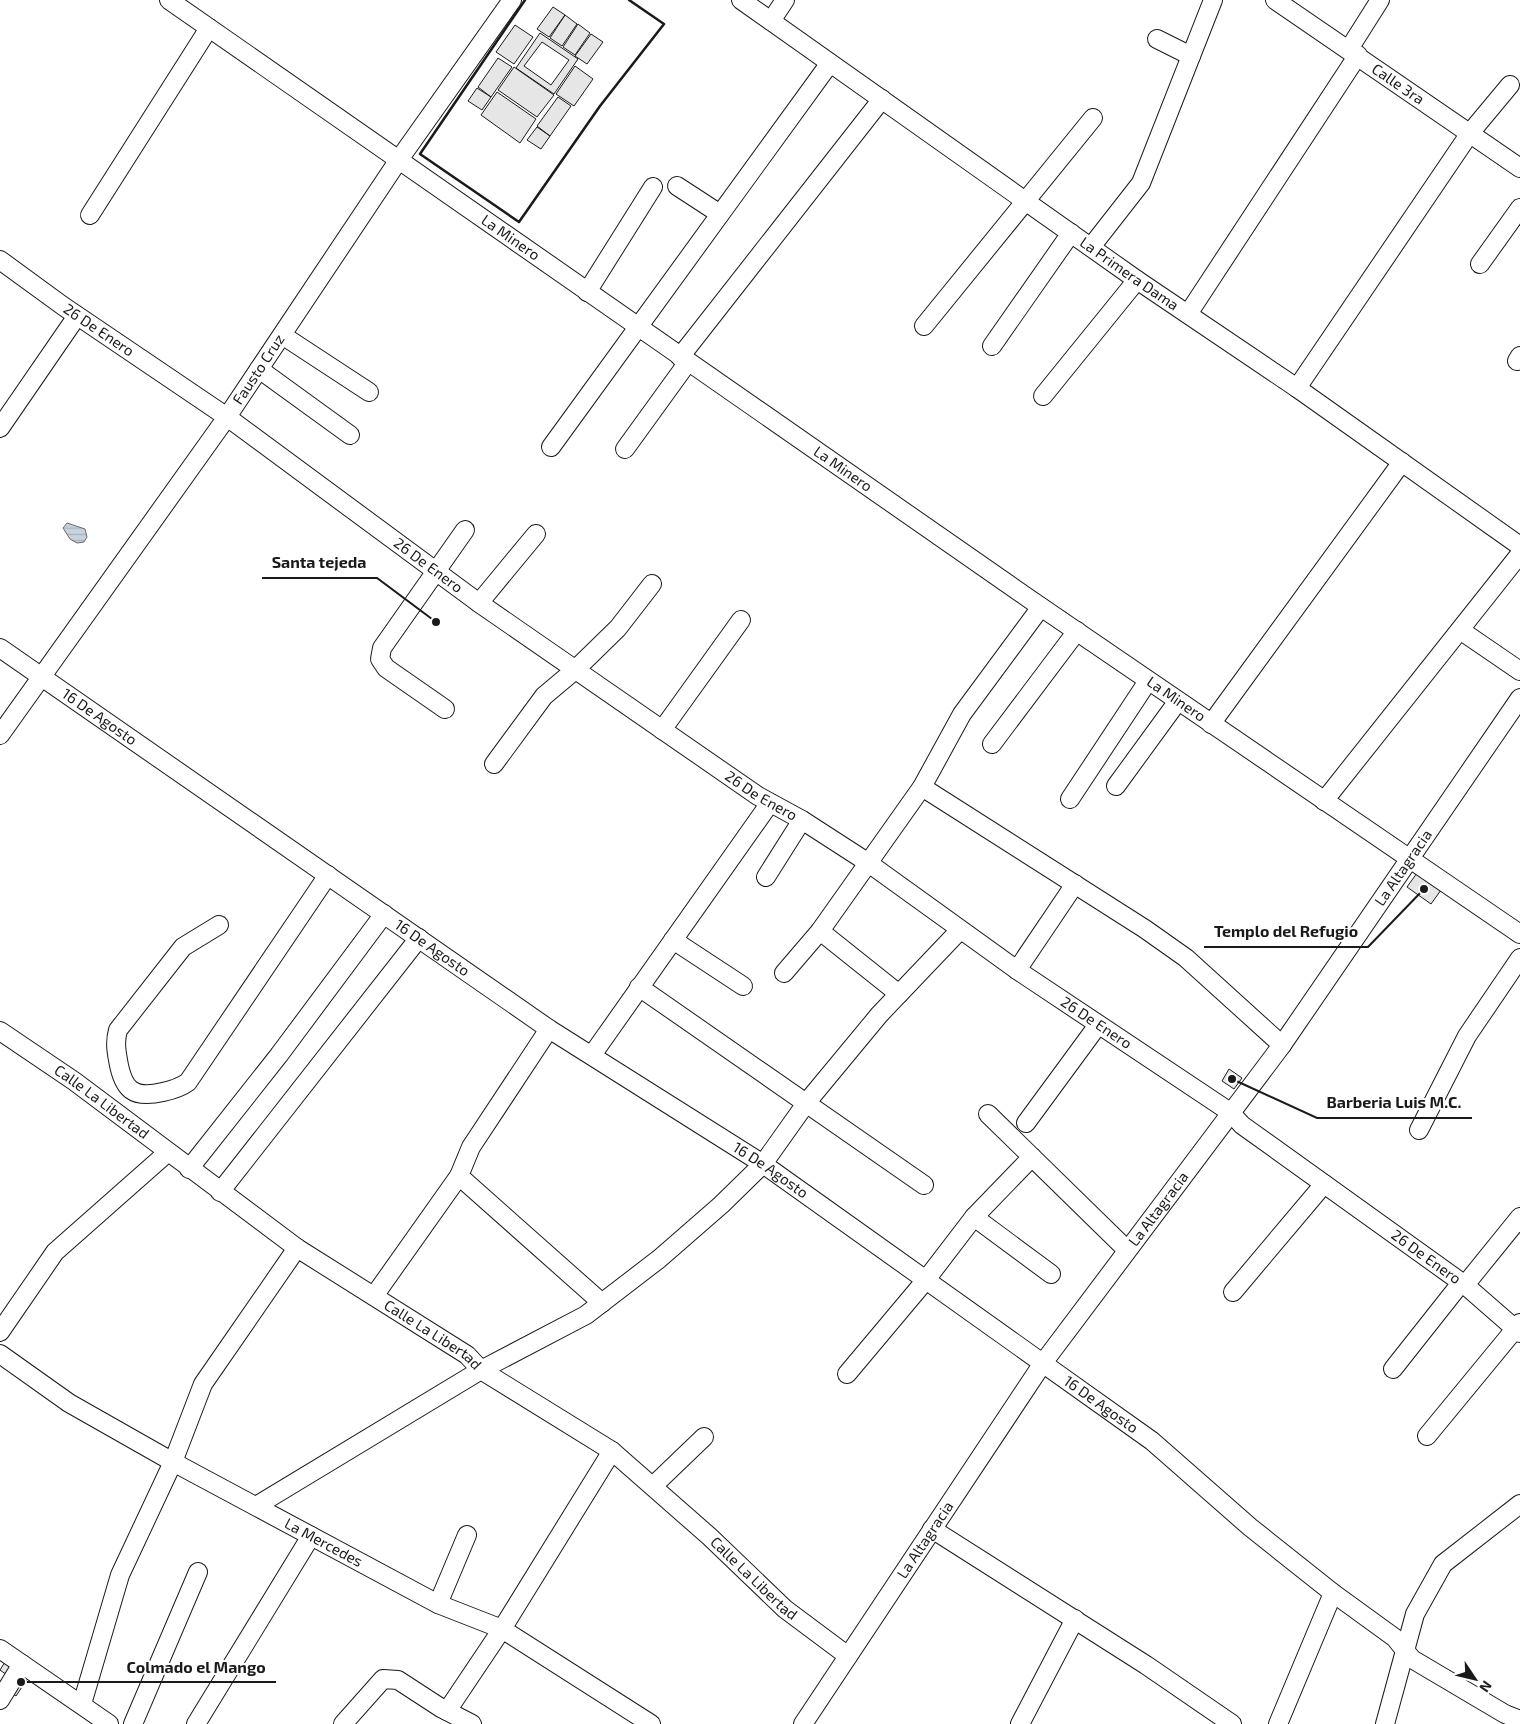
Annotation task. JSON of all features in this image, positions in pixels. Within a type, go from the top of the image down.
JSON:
[{"type":"street","name":"La Minero","points":[[169,0],[1041,607],[1520,934]]},
{"type":"street","name":"Fausto Cruz","points":[[0,735],[227,417],[398,161],[512,0]]},
{"type":"street","name":"La Primera Dama","points":[[740,0],[1137,280],[1298,388],[1520,546]]},
{"type":"street","points":[[771,21],[785,0]]},
{"type":"street","points":[[1091,247],[1141,183],[1213,0]]},
{"type":"street","name":"Calle 3ra","points":[[1275,0],[1520,168]]},
{"type":"street","points":[[1188,314],[1353,52],[1380,0]]},
{"type":"street","points":[[90,215],[209,28]]},
{"type":"street","points":[[1157,39],[1191,56]]},
{"type":"street","points":[[551,447],[830,62]]},
{"type":"street","points":[[1298,388],[1470,134],[1510,86]]},
{"type":"street","points":[[625,448],[684,360],[882,99]]},
{"type":"street","points":[[924,326],[1093,118]]},
{"type":"street","points":[[677,186],[720,214]]},
{"type":"street","points":[[587,292],[653,188]]},
{"type":"street","points":[[1480,264],[1520,208]]},
{"type":"street","points":[[992,346],[1071,233]]},
{"type":"street","name":"26 De Enero","points":[[0,260],[77,316],[227,417],[435,572],[575,670],[770,803],[802,820],[867,862],[1017,970],[1230,1112],[1242,1125],[1463,1284],[1518,1328]]},
{"type":"street","points":[[1044,396],[1137,280]]},
{"type":"street","points":[[0,428],[77,316]]},
{"type":"street","points":[[282,335],[369,392]]},
{"type":"street","points":[[259,369],[350,435]]},
{"type":"street","points":[[1212,724],[1402,462]]},
{"type":"street","points":[[445,709],[386,668],[380,659],[382,648],[465,530]]},
{"type":"street","points":[[479,603],[536,534]]},
{"type":"street","points":[[1324,802],[1520,554]]},
{"type":"street","points":[[494,764],[544,696],[575,670],[618,628],[652,584]]},
{"type":"street","points":[[784,973],[820,931],[867,862],[922,787],[962,714],[1041,607]]},
{"type":"street","points":[[662,730],[741,620]]},
{"type":"street","points":[[1460,630],[1520,671]]},
{"type":"street","points":[[992,744],[1077,631]]},
{"type":"street","name":"16 De Agosto","points":[[0,648],[549,1029],[763,1164],[1152,1441],[1250,1528],[1333,1593],[1395,1638],[1412,1659],[1505,1714],[1520,1720]]},
{"type":"street","points":[[1070,799],[1148,680]]},
{"type":"street","name":"La Altagracia","points":[[803,1724],[1043,1363],[1282,1044],[1520,698]]},
{"type":"street","points":[[1116,786],[1178,701]]},
{"type":"street","points":[[922,787],[1075,884],[1186,958],[1282,1044]]},
{"type":"street","points":[[592,1056],[770,803]]},
{"type":"street","points":[[766,877],[802,820]]},
{"type":"street","points":[[219,926],[184,947],[118,1030],[115,1040],[121,1076],[128,1087],[137,1094],[146,1096],[179,1088],[188,1082],[328,875]]},
{"type":"street","points":[[1017,970],[1075,884]]},
{"type":"street","points":[[189,1169],[279,1055],[384,914]]},
{"type":"street","points":[[256,1506],[481,1370],[586,1315],[659,1259],[721,1205],[763,1164],[807,1102],[899,994],[960,930]]},
{"type":"street","points":[[820,931],[899,994]]},
{"type":"street","points":[[220,1192],[418,938]]},
{"type":"street","points":[[673,940],[743,986]]},
{"type":"street","points":[[1419,1130],[1467,1036],[1520,958]]},
{"type":"street","points":[[639,987],[924,1185]]},
{"type":"street","points":[[1026,1123],[1098,1025]]},
{"type":"street","points":[[374,1296],[459,1176],[471,1146],[549,1029]]},
{"type":"street","name":"Calle La Libertad","points":[[0,1031],[74,1081],[189,1169],[297,1248],[467,1355],[481,1370],[612,1451],[653,1486],[785,1609],[848,1656]]},
{"type":"street","points":[[988,1114],[1127,1250]]},
{"type":"street","points":[[0,1332],[55,1252],[168,1153]]},
{"type":"street","points":[[847,1374],[925,1281],[974,1217],[1032,1156]]},
{"type":"street","points":[[459,1176],[602,1303]]},
{"type":"street","points":[[1233,1292],[1324,1184]]},
{"type":"street","points":[[974,1217],[1051,1274]]},
{"type":"street","points":[[1393,1369],[1520,1218]]},
{"type":"street","points":[[82,1704],[120,1575],[173,1462],[203,1384],[297,1248]]},
{"type":"street","points":[[1427,1436],[1518,1328]]},
{"type":"street","name":"La Mercedes","points":[[1,1356],[69,1403],[173,1462],[438,1604],[502,1629],[651,1724]]},
{"type":"street","points":[[653,1486],[704,1437]]},
{"type":"street","points":[[446,1711],[502,1629],[612,1451]]},
{"type":"street","points":[[1385,1724],[1415,1614],[1443,1564],[1520,1504]]},
{"type":"street","points":[[932,1529],[1075,1619],[1232,1724]]},
{"type":"street","points":[[438,1604],[467,1535]]},
{"type":"street","points":[[196,1724],[311,1536]]},
{"type":"street","points":[[133,1724],[198,1572]]},
{"type":"street","points":[[1278,1724],[1333,1593]]},
{"type":"street","points":[[1020,1724],[1075,1619]]},
{"type":"street","points":[[0,1649],[109,1724]]},
{"type":"street","points":[[0,1700],[22,1664]]},
{"type":"street","points":[[343,1724],[383,1679],[391,1678],[398,1680],[446,1711],[472,1724]]},
{"type":"shaded area","points":[[67,523],[85,529],[87,537],[84,542],[77,543],[70,539],[63,528]]},
{"type":"building","points":[[553,7],[565,15],[549,37],[537,29]]},
{"type":"building","points":[[565,15],[577,24],[562,46],[550,38]]},
{"type":"building","points":[[578,24],[590,33],[575,55],[563,47]]},
{"type":"building","points":[[515,25],[533,37],[514,64],[496,52]]},
{"type":"building","points":[[540,33],[578,59],[554,94],[516,68]],"holes":[[[542,42],[569,60],[551,85],[524,66]]]},
{"type":"building","points":[[591,34],[603,42],[587,64],[575,56]]},
{"type":"building","points":[[498,58],[512,67],[491,97],[478,87]]},
{"type":"building","points":[[575,66],[593,79],[574,106],[556,94]]},
{"type":"building","points":[[514,67],[554,95],[537,117],[498,90]]},
{"type":"building","points":[[477,88],[491,97],[482,110],[468,101]]},
{"type":"building","points":[[497,92],[536,119],[520,143],[481,115]]},
{"type":"building","points":[[558,97],[571,106],[550,136],[537,126]]},
{"type":"building","points":[[537,127],[550,136],[541,149],[527,140]]},
{"type":"building","points":[[1417,873],[1441,890],[1431,904],[1407,887]]},
{"type":"building","points":[[1229,1069],[1242,1078],[1234,1089],[1222,1081]]},
{"type":"building","points":[[8,1657],[16,1662],[7,1675],[0,1670]]},
{"type":"building","points":[[25,1667],[32,1672],[16,1696],[9,1691]]},
{"type":"wall","points":[[525,0],[420,154],[519,222],[600,106],[664,24],[629,0]]},
{"type":"place","name":"Santa tejeda","points":[[436,622]]},
{"type":"place","name":"Templo del Refugio","points":[[1424,889]]},
{"type":"place","name":"Barberia Luis M.C.","points":[[1232,1079]]},
{"type":"place","name":"Colmado el Mango","points":[[21,1682]]}]
